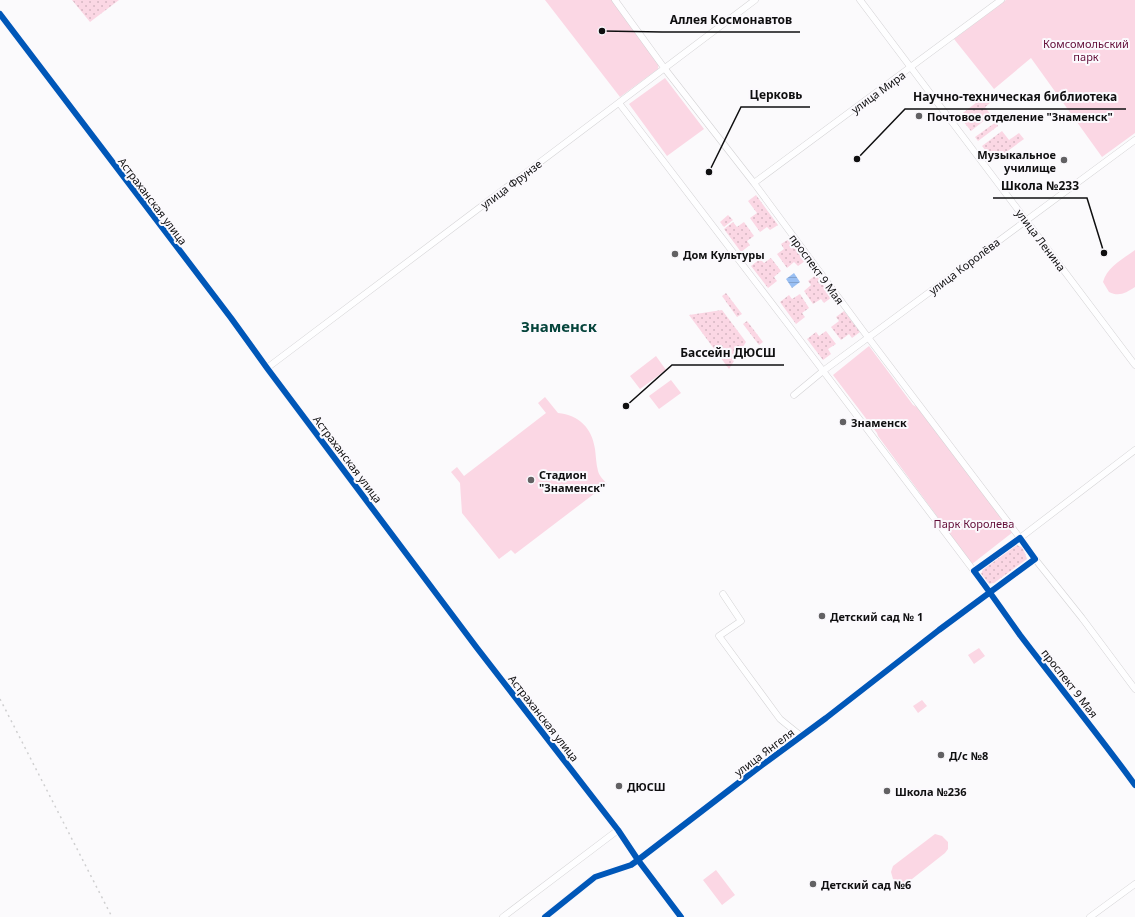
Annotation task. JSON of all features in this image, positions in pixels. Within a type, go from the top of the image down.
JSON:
[{"type":"street","name":"проспект 9 Мая","points":[[614,0],[665,69],[754,183],[1035,558]]},
{"type":"street","name":"улица Фрунзе","points":[[267,368],[755,0]]},
{"type":"street","name":"улица Ленина","points":[[860,0],[1135,364]]},
{"type":"street","name":"улица Мира","points":[[754,183],[1001,0]]},
{"type":"street","name":"Астраханская улица","points":[[0,14],[226,312],[477,648],[618,830],[638,860],[681,917]]},
{"type":"street","points":[[619,103],[974,571],[1020,538],[1135,450]]},
{"type":"street","name":"улица Королёва","points":[[794,395],[868,337],[1135,140]]},
{"type":"street","points":[[1035,558],[1135,689]]},
{"type":"street","name":"улица Янгеля","points":[[545,917],[595,877],[631,865],[638,860],[1035,558]]},
{"type":"street","name":"проспект 9 Мая","points":[[974,571],[1021,636],[1135,785]]},
{"type":"street","points":[[723,594],[741,620],[719,636],[775,713],[786,725],[801,736]]},
{"type":"street","points":[[503,917],[618,830]]},
{"type":"street","points":[[1090,917],[1135,884]]},
{"type":"green space","points":[[72,0],[119,0],[90,22]]},
{"type":"green space","points":[[545,0],[612,0],[659,62],[658,69],[620,97]]},
{"type":"green space","name":"Комсомольский парк","points":[[1006,0],[1135,0],[1135,133],[1102,157],[1031,58],[994,89],[954,39]]},
{"type":"green space","points":[[665,78],[704,129],[667,156],[629,104]]},
{"type":"green space","points":[[990,92],[995,99],[985,107],[991,115],[971,131],[959,116]]},
{"type":"green space","points":[[996,122],[998,126],[978,141],[975,137]]},
{"type":"green space","points":[[1002,131],[1009,140],[1019,133],[1024,139],[994,161],[982,146]]},
{"type":"green space","points":[[756,195],[778,225],[770,230],[767,227],[760,232],[750,218],[757,213],[748,201]]},
{"type":"green space","points":[[728,215],[733,220],[724,227],[720,222]]},
{"type":"green space","points":[[733,222],[737,227],[744,222],[754,236],[747,241],[750,245],[741,252],[724,229]]},
{"type":"green space","points":[[789,239],[805,261],[798,266],[794,262],[787,268],[777,254],[784,249],[781,244]]},
{"type":"green space","points":[[1135,250],[1135,287],[1122,294],[1109,292],[1103,282],[1108,272]]},
{"type":"green space","points":[[771,258],[781,271],[774,277],[777,281],[768,288],[751,266],[760,259],[764,263]]},
{"type":"green space","points":[[816,275],[832,297],[824,303],[821,299],[813,304],[804,291],[811,285],[808,281]]},
{"type":"green space","points":[[726,293],[742,314],[737,317],[722,296]]},
{"type":"green space","points":[[800,294],[809,308],[802,313],[805,317],[796,324],[780,302],[789,295],[792,299]]},
{"type":"green space","points":[[722,310],[746,342],[729,369],[689,315]]},
{"type":"green space","points":[[844,311],[860,332],[852,338],[849,334],[841,340],[831,327],[839,321],[836,317]]},
{"type":"green space","points":[[747,321],[763,342],[759,345],[743,324]]},
{"type":"green space","points":[[826,331],[836,344],[828,349],[831,354],[823,360],[807,339],[816,332],[819,336]]},
{"type":"green space","name":"Парк Королева","points":[[869,346],[913,405],[917,407],[1013,532],[972,564],[833,375]]},
{"type":"green space","points":[[656,356],[666,370],[640,389],[630,376]]},
{"type":"green space","points":[[671,380],[681,393],[659,409],[649,396]]},
{"type":"green space","name":"Стадион \"Знаменск\"","points":[[545,397],[558,413],[565,414],[578,420],[588,429],[595,449],[600,476],[607,484],[515,554],[511,550],[499,559],[462,513],[460,483],[451,472],[457,467],[464,476],[546,413],[538,403]]},
{"type":"green space","points":[[1015,544],[1023,548],[1027,559],[994,583],[989,584],[981,574],[983,569]]},
{"type":"green space","points":[[979,648],[985,656],[974,664],[968,655]]},
{"type":"green space","points":[[922,700],[927,706],[918,713],[913,706]]},
{"type":"green space","points":[[935,834],[942,836],[948,842],[948,849],[945,853],[907,883],[902,884],[893,879],[891,872],[893,866]]},
{"type":"green space","points":[[716,870],[735,895],[722,905],[703,880]]},
{"type":"water","points":[[794,273],[800,282],[792,288],[786,279]]},
{"type":"railway","points":[[0,699],[112,917]]},
{"type":"cycle path","points":[[0,14],[231,318],[477,648],[618,830],[638,860],[681,917]]},
{"type":"cycle path","points":[[545,917],[595,877],[631,865],[638,860],[826,718],[939,630],[1035,559],[1020,538],[974,571],[980,579],[986,587],[992,595],[1020,635],[1135,785]]},
{"type":"place","name":"Аллея Космонавтов","points":[[602,31]]},
{"type":"place","name":"Почтовое отделение \"Знаменск\"","points":[[919,116]]},
{"type":"place","name":"Научно-техническая библиотека","points":[[857,159]]},
{"type":"place","name":"Музыкальное училище","points":[[1064,160]]},
{"type":"place","name":"Церковь","points":[[709,172]]},
{"type":"place","name":"Школа №233","points":[[1104,253]]},
{"type":"place","name":"Дом Культуры","points":[[675,254]]},
{"type":"place","name":"Бассейн ДЮСШ","points":[[626,406]]},
{"type":"place","name":"Знаменск","points":[[843,422]]},
{"type":"place","name":"Стадион \"Знаменск\"","points":[[531,480]]},
{"type":"place","name":"Детский сад № 1","points":[[822,616]]},
{"type":"place","name":"Д/с №8","points":[[941,755]]},
{"type":"place","name":"ДЮСШ","points":[[619,786]]},
{"type":"place","name":"Школа №236","points":[[887,791]]},
{"type":"place","name":"Детский сад №6","points":[[813,884]]},
{"type":"district","name":"Знаменск","points":[[559,326]]}]
